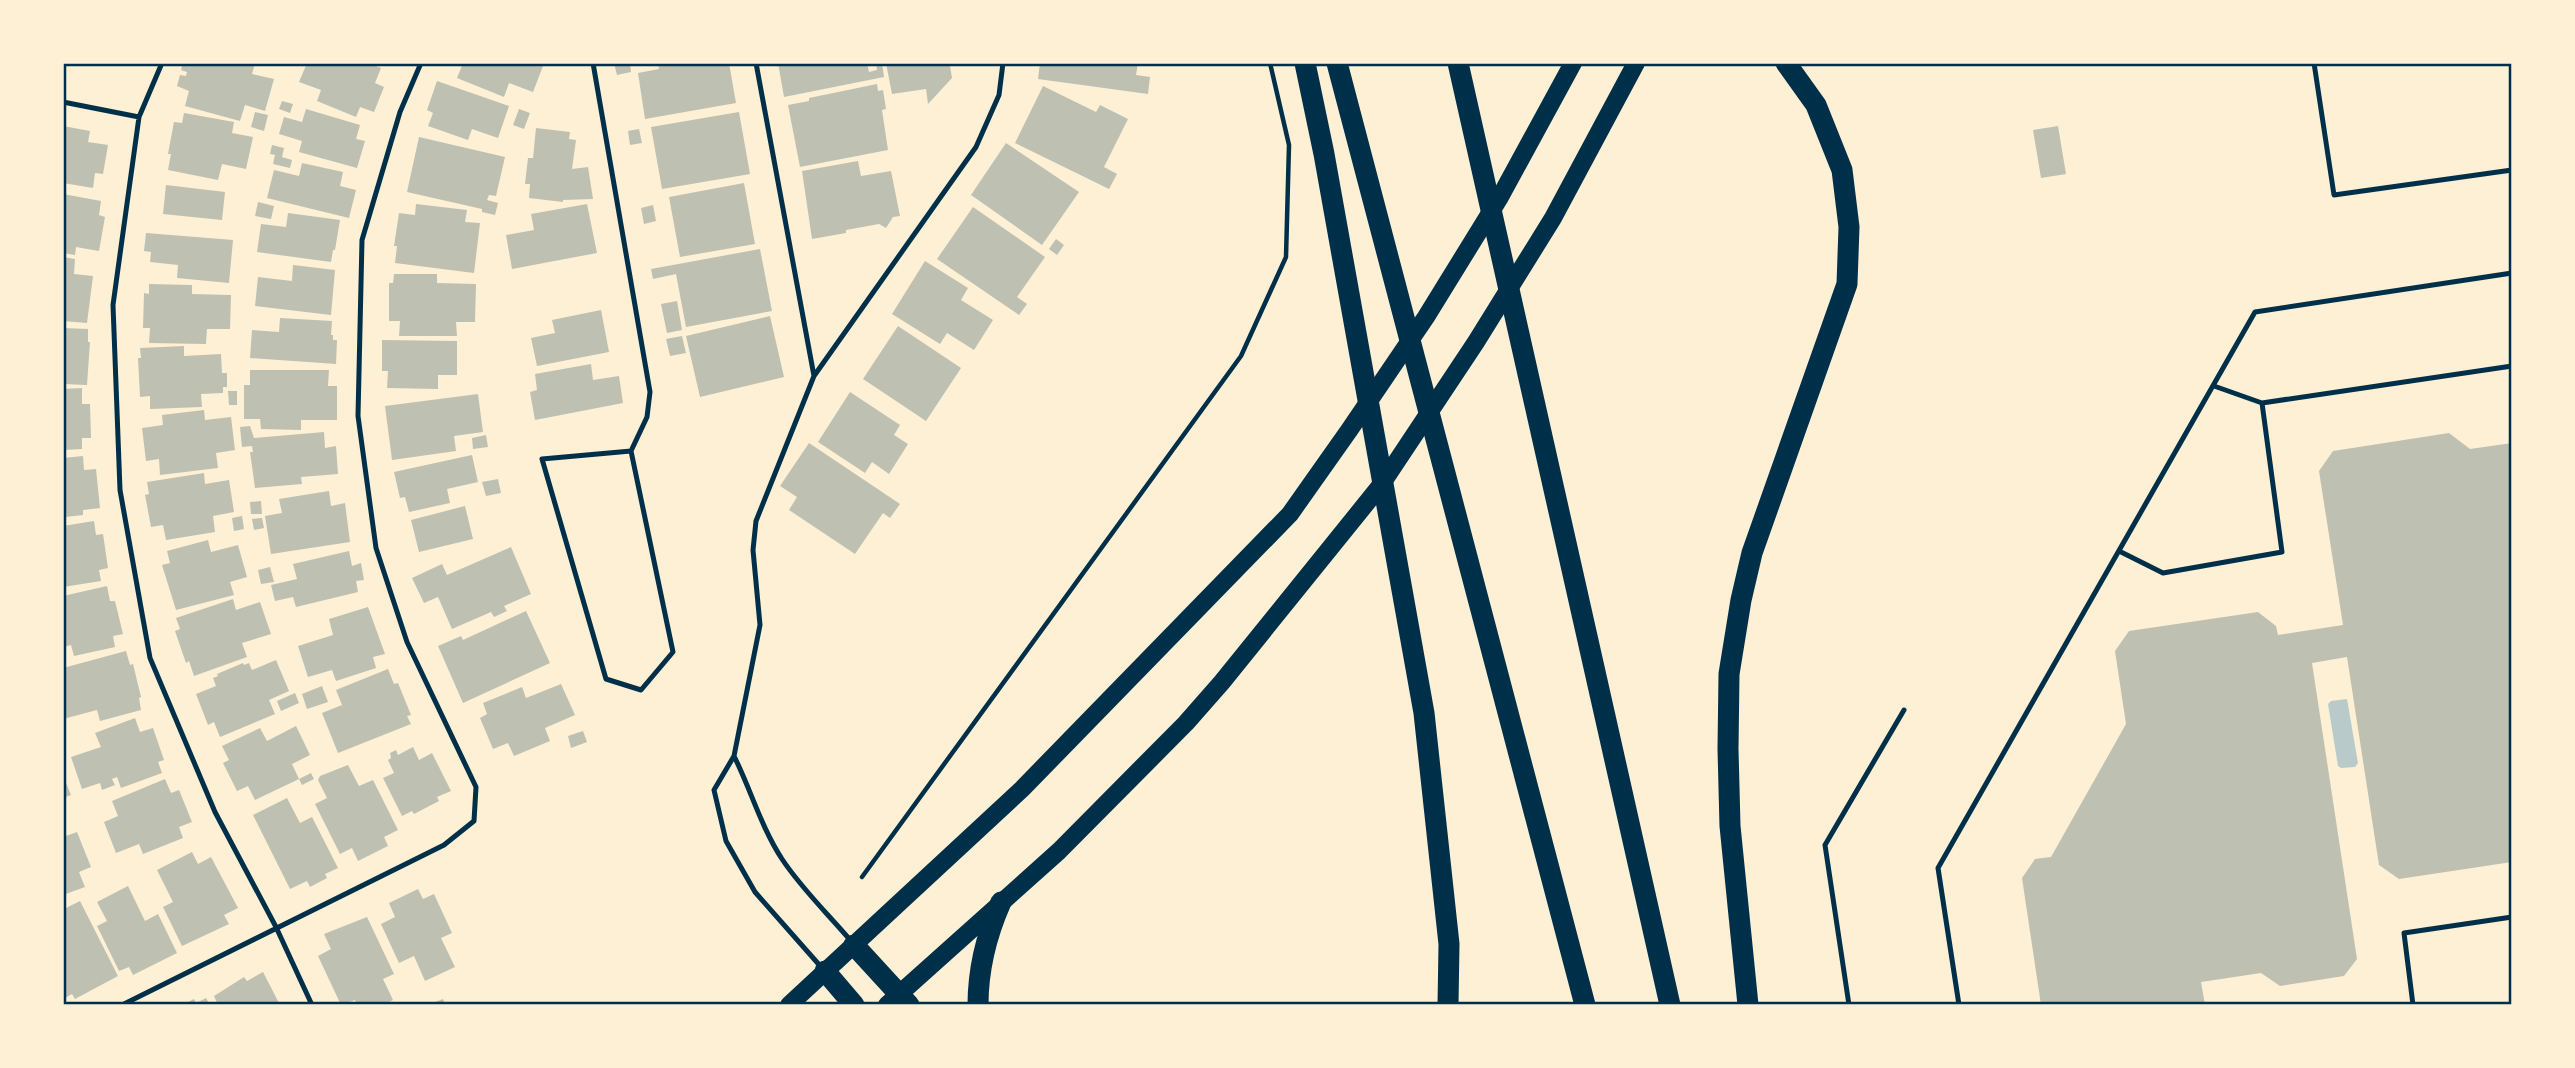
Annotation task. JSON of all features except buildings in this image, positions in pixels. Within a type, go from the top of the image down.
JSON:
[{"type":"highway","points":[[1305,63],[1324,154],[1424,713],[1449,944],[1448,1005]]},
{"type":"highway","points":[[1337,63],[1585,1005]]},
{"type":"highway","points":[[1458,63],[1670,1005]]},
{"type":"highway","points":[[1748,1005],[1730,827],[1729,674],[1752,553],[1847,284],[1849,228],[1842,170],[1816,105],[1786,63]]},
{"type":"highway","points":[[978,1005],[978,978],[983,953],[1001,902]]},
{"type":"highway","points":[[854,945],[899,1001]]},
{"type":"highway","points":[[825,971],[854,1005]]},
{"type":"main road","points":[[789,1005],[1022,789],[1290,514],[1433,306],[1500,197],[1573,63]]},
{"type":"main road","points":[[899,1001],[1001,902],[1059,851],[1169,741],[1222,682],[1381,485],[1476,342],[1553,218],[1636,63]]},
{"type":"lane","points":[[162,63],[139,117],[113,305],[120,490],[150,658],[215,812],[276,927],[312,1005]]},
{"type":"lane","points":[[122,1005],[444,845],[474,821],[476,787],[407,642],[376,548],[358,416],[362,240],[400,112],[421,63]]},
{"type":"lane","points":[[593,63],[650,392],[647,416],[631,451],[673,652],[641,690],[606,679],[541,459],[631,451]]},
{"type":"lane","points":[[756,63],[814,376]]},
{"type":"lane","points":[[825,971],[755,892],[726,841],[714,790],[734,756],[760,625],[753,550],[756,521],[814,376],[976,147],[999,95],[1003,63]]},
{"type":"lane","points":[[2314,63],[2334,194],[2512,170]]},
{"type":"lane","points":[[63,102],[139,117]]},
{"type":"lane","points":[[1959,1005],[1938,868],[2255,312],[2512,273]]},
{"type":"lane","points":[[2214,386],[2262,403],[2512,366]]},
{"type":"lane","points":[[2119,551],[2163,573],[2282,552],[2262,403]]},
{"type":"lane","points":[[1849,1005],[1825,845],[1904,710]]},
{"type":"lane","points":[[734,756],[751,789],[763,825],[782,859],[854,945]]},
{"type":"lane","points":[[2413,1005],[2404,933],[2512,917]]},
{"type":"path","points":[[862,877],[1241,356],[1286,257],[1289,145],[1270,63]]},
{"type":"shaded area","points":[[2347,699],[2358,763],[2355,767],[2341,768],[2338,766],[2328,704],[2331,701]]}]
